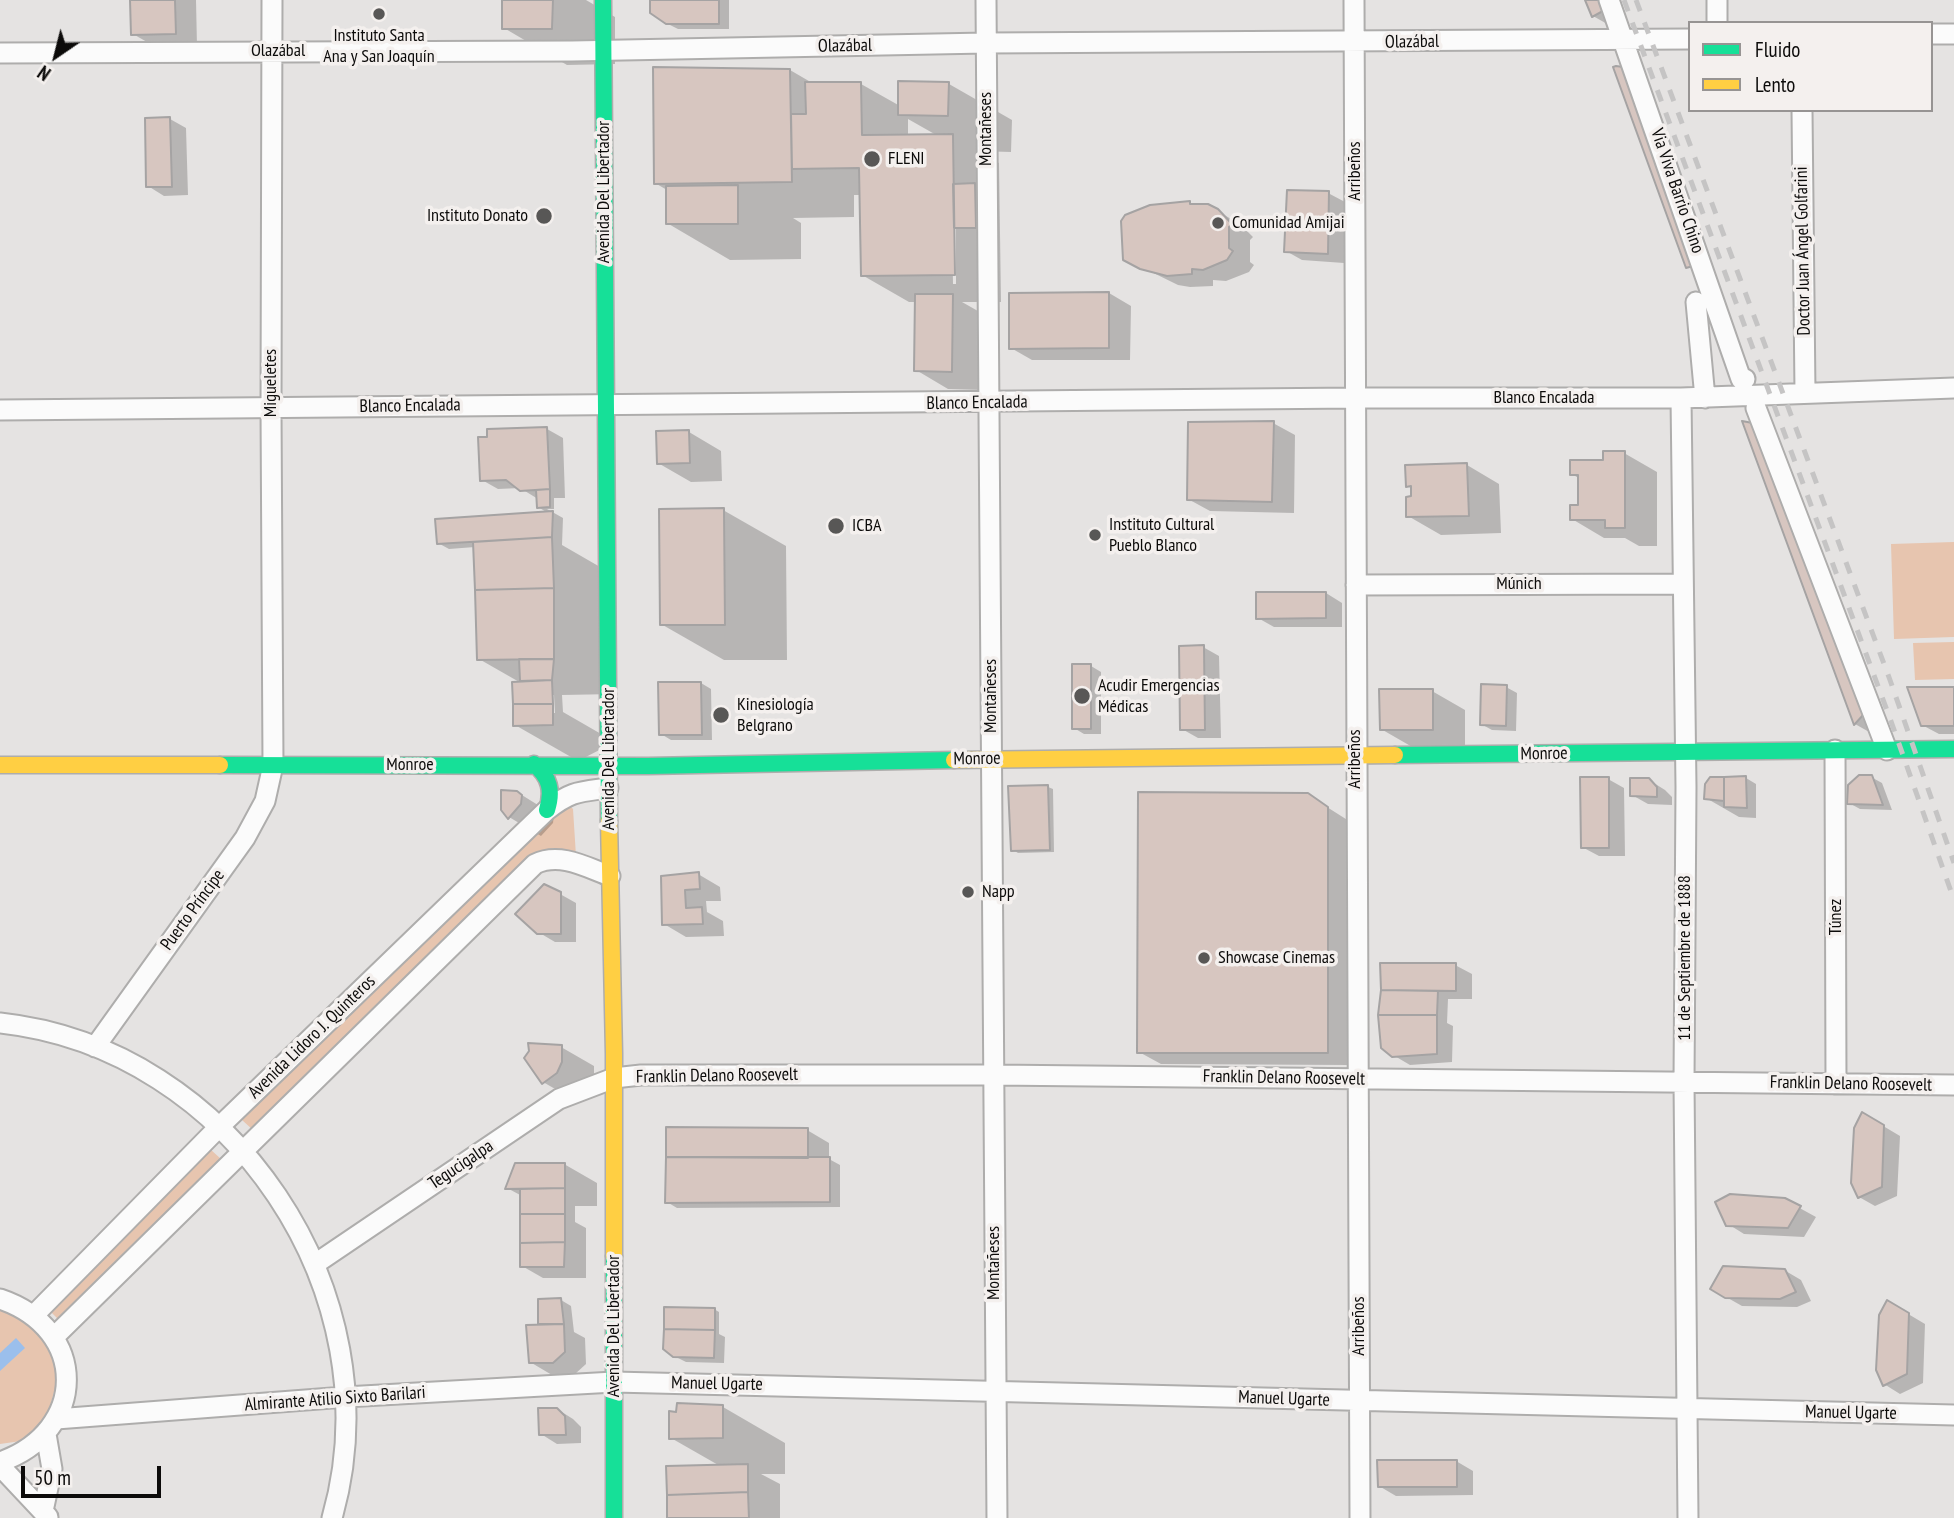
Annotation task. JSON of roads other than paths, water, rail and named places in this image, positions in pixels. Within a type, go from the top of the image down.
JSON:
[{"type":"main road","name":"Avenida Del Libertador","points":[[603,0],[608,788],[614,1078],[614,1518]]},
{"type":"main road","name":"Monroe","points":[[0,765],[608,766],[991,759],[1954,749]]},
{"type":"main road","points":[[534,764],[542,770],[551,787],[547,810]]},
{"type":"street","name":"Migueletes","points":[[272,0],[273,765]]},
{"type":"street","name":"Montañeses","points":[[986,0],[997,1518]]},
{"type":"street","name":"Arribeños","points":[[1354,0],[1360,1518]]},
{"type":"street","name":"Via Viva Barrio Chino","points":[[1609,0],[1741,379],[1745,379]]},
{"type":"street","points":[[1717,0],[1717,21]]},
{"type":"street","points":[[1933,34],[1954,34]]},
{"type":"street","name":"Olazábal","points":[[0,54],[1688,38]]},
{"type":"street","name":"Doctor Juan Ángel Golfarini","points":[[1802,112],[1805,393]]},
{"type":"street","points":[[1696,302],[1705,398]]},
{"type":"street","name":"Blanco Encalada","points":[[0,411],[1356,398],[1705,398],[1954,388]]},
{"type":"street","name":"11 de Septiembre de 1888","points":[[1681,398],[1686,787],[1684,1081],[1688,1518]]},
{"type":"street","points":[[1756,408],[1887,750]]},
{"type":"street","name":"Múnich","points":[[1356,585],[1682,584]]},
{"type":"street","name":"Túnez","points":[[1835,750],[1836,1084]]},
{"type":"street","name":"Puerto Príncipe","points":[[95,1047],[245,838],[265,801],[273,765]]},
{"type":"street","name":"Avenida Lidoro J. Quinteros","points":[[34,1315],[219,1127],[547,810],[566,795],[608,788]]},
{"type":"street","name":"Avenida Lidoro J. Quinteros","points":[[54,1337],[535,864],[547,858],[558,858],[610,876]]},
{"type":"street","points":[[0,1023],[53,1033],[95,1047],[145,1071],[194,1104],[219,1127],[271,1185],[292,1216],[315,1264],[335,1324],[345,1397],[343,1464],[332,1518]]},
{"type":"street","name":"Franklin Delano Roosevelt","points":[[614,1078],[655,1074],[994,1075],[1954,1084]]},
{"type":"street","name":"Tegucigalpa","points":[[315,1264],[559,1099],[614,1078]]},
{"type":"street","points":[[0,1299],[18,1305],[34,1315],[54,1337],[64,1364],[66,1378],[63,1399],[51,1427],[29,1449],[0,1464],[46,1515]]},
{"type":"street","name":"Manuel Ugarte","points":[[614,1382],[1954,1415]]},
{"type":"street","name":"Almirante Atilio Sixto Barilari","points":[[51,1427],[345,1397],[614,1382]]},
{"type":"street","points":[[46,1515],[52,1469],[51,1427]]},
{"type":"water","points":[[16,1338],[25,1348],[0,1371],[0,1353]]},
{"type":"railway","points":[[1624,0],[1892,724],[1954,900]]},
{"type":"railway","points":[[1636,0],[1890,680],[1954,863]]},
{"type":"place","name":"Instituto Santa Ana y San Joaquín","points":[[379,14]]},
{"type":"place","name":"FLENI","points":[[872,159]]},
{"type":"place","name":"Instituto Donato","points":[[544,216]]},
{"type":"place","name":"Comunidad Amijai","points":[[1218,223]]},
{"type":"place","name":"ICBA","points":[[836,526]]},
{"type":"place","name":"Instituto Cultural Pueblo Blanco","points":[[1095,535]]},
{"type":"place","name":"Acudir Emergencias Médicas","points":[[1082,696]]},
{"type":"place","name":"Kinesiología Belgrano","points":[[721,715]]},
{"type":"place","name":"Napp","points":[[968,892]]},
{"type":"place","name":"Showcase Cinemas","points":[[1204,958]]}]
